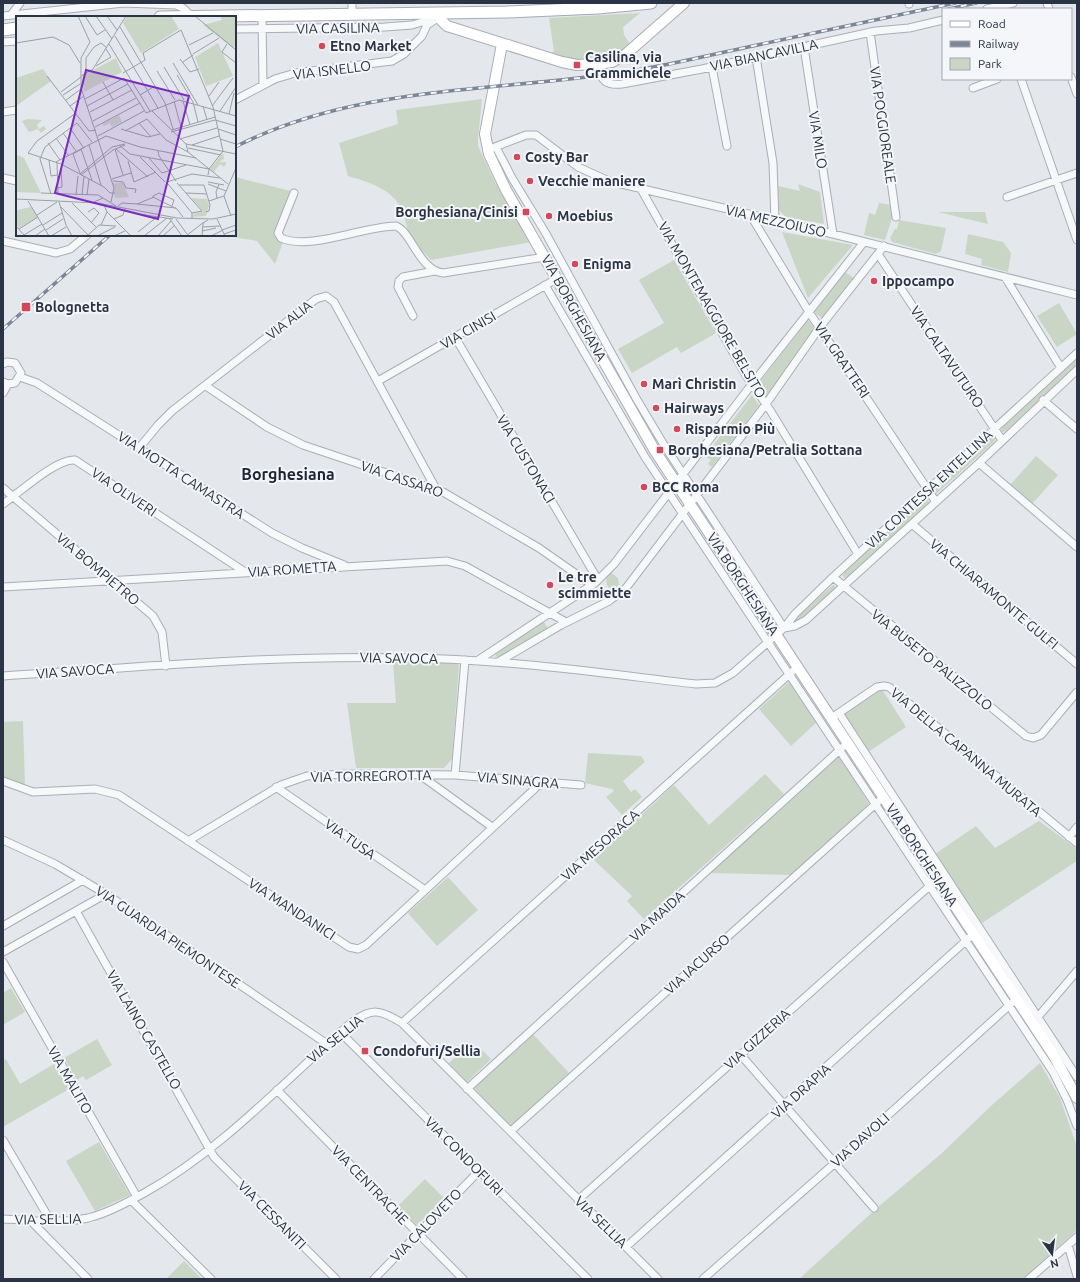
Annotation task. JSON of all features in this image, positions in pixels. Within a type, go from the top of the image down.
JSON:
[{"type":"main road","name":"VIA CASILINA","points":[[236,16],[262,16],[352,8],[439,15],[565,6],[651,3]]},
{"type":"main road","points":[[3,30],[16,28]]},
{"type":"street","points":[[7,16],[20,3]]},
{"type":"street","points":[[7,16],[124,3],[176,5],[183,8],[191,16]]},
{"type":"street","points":[[439,15],[446,26],[502,44],[566,63],[597,64],[612,62],[626,54],[684,3]]},
{"type":"street","points":[[991,8],[1013,3]]},
{"type":"street","name":"VIA CASILINA","points":[[236,29],[392,27],[412,25],[439,15]]},
{"type":"street","name":"VIA ISNELLO","points":[[236,99],[248,92],[283,76],[300,72],[392,61],[404,54],[422,36],[427,25],[439,15]]},
{"type":"street","points":[[262,16],[263,85]]},
{"type":"street","name":"VIA BIANCAVILLA","points":[[597,64],[600,78],[606,83],[614,85],[712,67],[870,32],[905,28],[942,20]]},
{"type":"street","name":"VIA POGGIOREALE","points":[[870,32],[896,217]]},
{"type":"street","points":[[3,42],[16,41]]},
{"type":"street","name":"VIA BORGHESIANA","points":[[502,44],[486,125],[503,183],[558,278],[635,418],[776,635]]},
{"type":"street","name":"VIA MILO","points":[[804,47],[833,234]]},
{"type":"street","points":[[756,57],[774,163],[775,221]]},
{"type":"street","points":[[712,67],[727,146]]},
{"type":"street","points":[[1072,79],[1077,94]]},
{"type":"street","points":[[973,88],[994,80]]},
{"type":"street","points":[[1021,80],[1077,240]]},
{"type":"street","points":[[236,93],[248,92]]},
{"type":"street","points":[[3,112],[16,110]]},
{"type":"street","name":"VIA MEZZOIUSO","points":[[492,148],[526,135],[536,135],[583,170],[604,179],[751,216],[884,246],[1077,295]]},
{"type":"street","name":"VIA BORGHESIANA","points":[[492,148],[542,225],[636,398],[698,495],[776,635],[793,670],[880,800],[938,879],[974,934],[1013,1002],[1077,1098]]},
{"type":"street","points":[[1007,197],[1077,173]]},
{"type":"street","points":[[3,178],[16,181]]},
{"type":"street","points":[[503,183],[512,178]]},
{"type":"street","name":"VIA MONTEMAGGIORE BELSITO","points":[[641,189],[752,384],[766,404],[858,554]]},
{"type":"street","points":[[294,193],[279,229],[278,233],[281,238],[295,242],[322,240],[396,226],[403,230],[416,250],[435,271]]},
{"type":"street","name":"VIA GRATTERI","points":[[751,216],[809,312],[936,502]]},
{"type":"street","points":[[3,241],[56,253],[70,248],[86,236]]},
{"type":"street","points":[[477,661],[595,582],[619,559],[752,384],[864,242]]},
{"type":"street","points":[[498,662],[566,622],[605,604],[621,593],[698,495],[766,404],[820,327],[884,246]]},
{"type":"street","name":"VIA CALTAVUTURO","points":[[878,254],[1002,440]]},
{"type":"street","points":[[413,316],[398,287],[399,281],[403,277],[435,271],[449,273],[546,257]]},
{"type":"street","points":[[1005,277],[1061,368]]},
{"type":"street","name":"VIA CINISI","points":[[378,381],[558,278]]},
{"type":"street","name":"VIA BORGHESIANA","points":[[546,286],[629,430],[670,493],[776,635]]},
{"type":"street","name":"VIA ALIA","points":[[140,447],[164,418],[316,299],[326,296],[334,302],[436,489]]},
{"type":"street","name":"VIA CUSTONACI","points":[[455,337],[595,582]]},
{"type":"street","name":"VIA CONTESSA ENTELLINA","points":[[776,635],[833,577],[1077,352]]},
{"type":"street","points":[[3,364],[15,364],[20,369],[20,377],[15,383],[5,383],[3,393]]},
{"type":"street","name":"VIA CONTESSA ENTELLINA","points":[[776,635],[804,622],[979,463],[1043,400],[1077,370]]},
{"type":"street","name":"VIA MOTTA CAMASTRA","points":[[20,377],[37,383],[140,447],[272,533],[302,548],[346,566]]},
{"type":"street","name":"VIA CASSARO","points":[[206,386],[263,425],[303,445],[436,489],[500,525],[595,582]]},
{"type":"street","points":[[1043,400],[1077,429]]},
{"type":"street","name":"VIA OLIVERI","points":[[3,504],[58,464],[69,460],[75,460],[245,572]]},
{"type":"street","points":[[979,463],[1077,547]]},
{"type":"street","name":"VIA BOMPIETRO","points":[[3,488],[147,610],[158,622],[163,636],[166,666]]},
{"type":"street","name":"VIA CHIARAMONTE GULFI","points":[[912,524],[1077,664]]},
{"type":"street","name":"VIA ROMETTA","points":[[3,586],[434,561],[455,562],[566,622]]},
{"type":"street","name":"VIA BUSETO PALIZZOLO","points":[[833,577],[1022,734],[1033,738],[1042,733],[1077,692]]},
{"type":"street","name":"VIA SAVOCA","points":[[3,676],[321,658],[408,658],[498,662],[706,684],[718,682],[730,676],[776,635]]},
{"type":"street","points":[[455,776],[465,660]]},
{"type":"street","name":"VIA BORGHESIANA","points":[[793,670],[835,716],[1036,1020],[1077,1077]]},
{"type":"street","name":"VIA MESORACA","points":[[402,1023],[793,670]]},
{"type":"street","name":"VIA DELLA CAPANNA MURATA","points":[[835,716],[877,687],[889,687],[1077,843]]},
{"type":"street","name":"VIA BORGHESIANA","points":[[835,716],[844,746]]},
{"type":"street","name":"VIA MAIDA","points":[[467,1089],[844,746]]},
{"type":"street","points":[[420,775],[492,827]]},
{"type":"street","name":"VIA TORREGROTTA","points":[[188,841],[276,788],[294,779],[313,776],[455,776]]},
{"type":"street","name":"VIA SINAGRA","points":[[455,776],[581,785]]},
{"type":"street","name":"VIA MANDANICI","points":[[3,782],[24,790],[37,792],[90,789],[110,791],[128,800],[188,841],[353,948],[360,948],[366,945],[542,782]]},
{"type":"street","name":"VIA TUSA","points":[[276,788],[425,890]]},
{"type":"street","name":"VIA BORGHESIANA","points":[[880,800],[930,886],[965,941],[1013,1002],[1036,1020],[1057,1070],[1077,1126]]},
{"type":"street","name":"VIA IACURSO","points":[[511,1131],[880,800]]},
{"type":"street","points":[[1069,837],[1077,827]]},
{"type":"street","name":"VIA GUARDIA PIEMONTESE","points":[[3,840],[55,864],[106,894],[327,1044]]},
{"type":"street","name":"VIA GIZZERIA","points":[[578,1200],[938,879]]},
{"type":"street","points":[[3,926],[83,880]]},
{"type":"street","points":[[3,952],[106,894]]},
{"type":"street","name":"VIA LAINO CASTELLO","points":[[76,911],[211,1149]]},
{"type":"street","name":"VIA DRAPIA","points":[[626,1247],[785,1106],[974,934]]},
{"type":"street","name":"VIA MALITO","points":[[3,962],[134,1199],[211,1279]]},
{"type":"street","points":[[1036,1020],[1077,971]]},
{"type":"street","name":"VIA DAVOLI","points":[[703,1279],[835,1163],[1013,1002]]},
{"type":"street","name":"VIA SELLIA","points":[[3,1219],[50,1220],[89,1218],[134,1199],[180,1172],[211,1149],[340,1032],[360,1017],[374,1012],[388,1015],[402,1023],[658,1279]]},
{"type":"street","name":"VIA CONDOFURI","points":[[340,1032],[588,1279]]},
{"type":"street","points":[[740,1054],[874,1208]]},
{"type":"street","name":"VIA CENTRACHE","points":[[277,1090],[463,1279]]},
{"type":"street","points":[[3,1140],[50,1220]]},
{"type":"street","name":"VIA CESSANITI","points":[[211,1149],[214,1157],[336,1279]]},
{"type":"street","name":"VIA CALOVETO","points":[[374,1279],[479,1171]]},
{"type":"street","points":[[30,1220],[88,1279]]},
{"type":"street","points":[[1029,1279],[1077,1237]]},
{"type":"street","points":[[1068,1245],[1077,1276]]},
{"type":"green space","points":[[640,13],[623,27],[624,35],[631,46],[615,58],[578,62],[551,54],[554,51],[549,18]]},
{"type":"green space","points":[[482,99],[478,146],[495,182],[531,242],[431,260],[412,240],[408,232],[402,210],[393,197],[379,187],[348,176],[339,143],[398,124],[396,110]]},
{"type":"green space","points":[[236,177],[291,191],[276,234],[283,242],[275,264],[257,241],[227,236],[236,236]]},
{"type":"green space","points":[[798,184],[820,192],[824,224],[786,217],[779,210],[778,186],[800,191]]},
{"type":"green space","points":[[879,203],[892,205],[893,215],[885,240],[864,235],[869,213],[875,215]]},
{"type":"green space","points":[[938,212],[985,212],[988,224]]},
{"type":"green space","points":[[899,220],[946,228],[941,251],[936,254],[892,242],[890,238],[895,229],[897,229]]},
{"type":"green space","points":[[782,232],[853,245],[808,298]]},
{"type":"green space","points":[[968,234],[1003,242],[1011,253],[1008,272],[981,265],[982,259],[965,254]]},
{"type":"green space","points":[[674,260],[716,333],[681,353],[677,347],[632,373],[618,349],[664,323],[639,280]]},
{"type":"green space","points":[[845,272],[855,279],[823,319],[814,312]]},
{"type":"green space","points":[[1059,303],[1077,334],[1057,347],[1037,316]]},
{"type":"green space","points":[[808,320],[816,330],[766,399],[756,387]]},
{"type":"green space","points":[[1077,358],[1077,366],[1006,431],[1002,432],[1001,427]]},
{"type":"green space","points":[[752,395],[759,405],[712,467],[708,464],[711,460],[705,456]]},
{"type":"green space","points":[[992,436],[996,438],[994,442],[935,495],[933,492],[934,489]]},
{"type":"green space","points":[[1036,456],[1058,475],[1032,504],[1010,485]]},
{"type":"green space","points":[[924,498],[928,498],[929,503],[847,578],[844,578],[843,575],[845,571]]},
{"type":"green space","points":[[610,572],[618,578],[619,585],[613,594],[607,585],[606,577]]},
{"type":"green space","points":[[833,585],[835,586],[835,589],[799,624],[793,623],[794,619]]},
{"type":"green space","points":[[544,622],[548,629],[502,656],[495,657],[496,653]]},
{"type":"green space","points":[[393,662],[454,663],[459,665],[452,759],[444,768],[356,768],[347,703],[396,703]]},
{"type":"green space","points":[[790,681],[817,722],[791,746],[759,709]]},
{"type":"green space","points":[[882,689],[906,727],[868,752],[844,714]]},
{"type":"green space","points":[[23,721],[25,786],[3,777],[3,722]]},
{"type":"green space","points":[[588,753],[641,756],[645,762],[623,781],[631,792],[635,789],[642,797],[622,815],[606,797],[614,791],[612,789],[585,783]]},
{"type":"green space","points":[[839,754],[869,804],[792,875],[710,873]]},
{"type":"green space","points":[[765,774],[784,794],[644,919],[627,901],[632,896],[593,859],[674,785],[709,825]]},
{"type":"green space","points":[[1039,821],[1077,849],[1077,861],[982,923],[935,854],[976,826],[995,848]]},
{"type":"green space","points":[[448,877],[478,910],[437,946],[408,913]]},
{"type":"green space","points":[[11,988],[25,1012],[3,1025],[3,993]]},
{"type":"green space","points":[[532,1033],[569,1073],[511,1128],[474,1088]]},
{"type":"green space","points":[[97,1039],[112,1065],[86,1080],[83,1076],[77,1080],[64,1058]]},
{"type":"green space","points":[[466,1047],[470,1051],[475,1047],[478,1050],[480,1048],[491,1059],[467,1082],[449,1063]]},
{"type":"green space","points":[[6,1059],[20,1084],[54,1064],[69,1089],[3,1127],[3,1060]]},
{"type":"green space","points":[[1040,1063],[1060,1098],[1077,1147],[1077,1230],[1023,1279],[799,1279],[878,1207],[941,1154],[992,1105]]},
{"type":"green space","points":[[99,1142],[130,1195],[95,1211],[66,1161]]},
{"type":"green space","points":[[425,1179],[444,1198],[417,1225],[398,1206]]},
{"type":"green space","points":[[184,1261],[202,1279],[166,1279]]},
{"type":"railway","points":[[236,147],[280,127],[327,112],[374,102],[422,94],[634,71],[955,3]]},
{"type":"railway","points":[[954,8],[976,3]]},
{"type":"railway","points":[[3,329],[109,236]]},
{"type":"place","name":"Etno Market","points":[[322,46]]},
{"type":"place","name":"Casilina, via Grammichele","points":[[577,65]]},
{"type":"place","name":"Costy Bar","points":[[517,157]]},
{"type":"place","name":"Vecchie maniere","points":[[530,181]]},
{"type":"place","name":"Borghesiana/Cinisi","points":[[526,212]]},
{"type":"place","name":"Moebius","points":[[549,216]]},
{"type":"place","name":"Enigma","points":[[575,264]]},
{"type":"place","name":"Ippocampo","points":[[874,281]]},
{"type":"place","name":"Bolognetta","points":[[26,307]]},
{"type":"place","name":"Marì Christin","points":[[644,384]]},
{"type":"place","name":"Hairways","points":[[656,408]]},
{"type":"place","name":"Risparmio Più","points":[[677,429]]},
{"type":"place","name":"Borghesiana/Petralia Sottana","points":[[660,450]]},
{"type":"place","name":"BCC Roma","points":[[644,487]]},
{"type":"place","name":"Le tre scimmiette","points":[[550,585]]},
{"type":"place","name":"Condofuri/Sellia","points":[[365,1051]]},
{"type":"district","name":"Borghesiana","points":[[288,474]]}]
